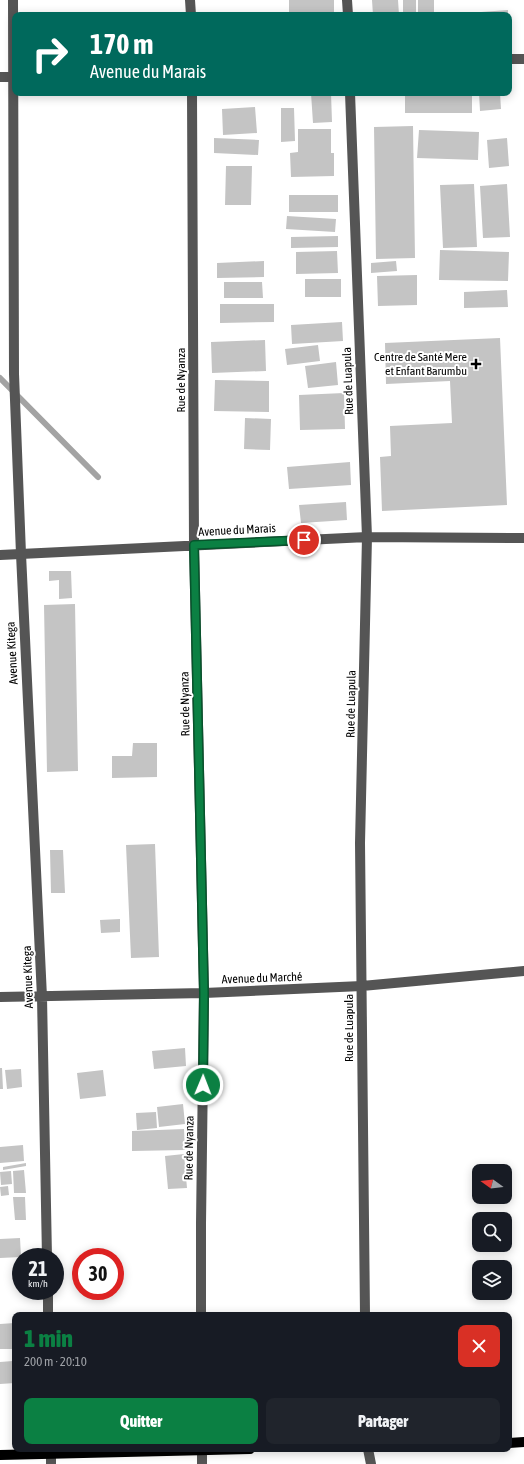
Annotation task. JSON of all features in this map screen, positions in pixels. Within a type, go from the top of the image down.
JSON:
[{"type":"main road","points":[[512,1443],[524,1442]]},
{"type":"main road","points":[[0,1455],[51,1456],[152,1452]]},
{"type":"street","name":"Avenue Kitega","points":[[13,0],[13,12]]},
{"type":"street","points":[[190,0],[191,12]]},
{"type":"street","points":[[347,0],[348,12]]},
{"type":"street","points":[[512,59],[524,59]]},
{"type":"street","points":[[0,77],[12,77]]},
{"type":"street","name":"Avenue Kitega","points":[[14,96],[14,374],[42,997],[47,1248]]},
{"type":"street","name":"Rue de Nyanza","points":[[192,96],[194,545],[204,993],[201,1312]]},
{"type":"street","name":"Rue de Luapula","points":[[350,96],[367,538],[360,843],[365,1312]]},
{"type":"street","name":"Avenue du Marais","points":[[0,554],[367,538],[524,538]]},
{"type":"street","name":"Avenue du Marché","points":[[0,997],[204,993],[362,986],[524,971]]},
{"type":"street","points":[[48,1300],[48,1312]]},
{"type":"street","points":[[202,1452],[202,1464]]},
{"type":"street","points":[[369,1452],[371,1464]]},
{"type":"building","points":[[289,0],[334,0],[334,12],[289,12]]},
{"type":"building","points":[[372,0],[398,0],[399,12],[373,12]]},
{"type":"building","points":[[403,0],[416,0],[416,12],[403,12]]},
{"type":"building","points":[[418,0],[434,0],[434,12],[418,12]]},
{"type":"building","points":[[508,10],[508,12],[481,12]]},
{"type":"building","points":[[311,96],[331,96],[332,122],[313,123]]},
{"type":"building","points":[[405,96],[472,96],[472,113],[405,113]]},
{"type":"building","points":[[479,96],[500,96],[501,109],[480,111]]},
{"type":"building","points":[[255,107],[257,133],[223,135],[222,109]]},
{"type":"building","points":[[281,108],[294,108],[295,141],[281,142]]},
{"type":"building","points":[[413,126],[415,258],[376,259],[374,127]]},
{"type":"building","points":[[298,129],[331,129],[331,153],[334,153],[334,176],[291,177],[290,153],[298,152]]},
{"type":"building","points":[[419,130],[479,132],[478,160],[417,158]]},
{"type":"building","points":[[214,138],[259,140],[258,155],[214,153]]},
{"type":"building","points":[[507,138],[509,166],[489,168],[487,140]]},
{"type":"building","points":[[226,166],[252,166],[251,205],[225,205]]},
{"type":"building","points":[[474,184],[477,247],[443,248],[440,185]]},
{"type":"building","points":[[507,184],[510,237],[483,238],[480,186]]},
{"type":"building","points":[[289,195],[338,195],[338,212],[289,212]]},
{"type":"building","points":[[287,216],[336,219],[335,232],[286,229]]},
{"type":"building","points":[[338,236],[338,247],[291,248],[291,237]]},
{"type":"building","points":[[440,250],[509,252],[508,281],[439,280]]},
{"type":"building","points":[[337,251],[338,273],[296,274],[296,252]]},
{"type":"building","points":[[264,261],[264,277],[217,278],[217,263]]},
{"type":"building","points":[[396,261],[397,271],[371,273],[371,263]]},
{"type":"building","points":[[417,275],[417,305],[378,306],[377,276]]},
{"type":"building","points":[[305,279],[341,279],[341,297],[305,297]]},
{"type":"building","points":[[224,282],[262,282],[263,298],[224,298]]},
{"type":"building","points":[[507,290],[508,307],[464,308],[464,292]]},
{"type":"building","points":[[220,304],[274,304],[274,322],[220,323]]},
{"type":"building","points":[[342,322],[343,341],[292,344],[291,325]]},
{"type":"building","points":[[500,338],[507,505],[382,511],[380,457],[391,456],[390,426],[452,423],[450,381],[386,384],[385,343]]},
{"type":"building","points":[[265,340],[266,371],[212,373],[211,342]]},
{"type":"building","points":[[318,345],[320,361],[287,365],[285,349]]},
{"type":"building","points":[[336,362],[338,385],[308,388],[305,366]]},
{"type":"building","points":[[215,380],[269,381],[269,412],[214,411]]},
{"type":"building","points":[[344,393],[345,429],[300,430],[299,395]]},
{"type":"building","points":[[245,418],[271,419],[270,450],[244,449]]},
{"type":"building","points":[[350,462],[351,485],[289,489],[287,467]]},
{"type":"building","points":[[346,502],[347,520],[301,523],[299,505]]},
{"type":"building","points":[[49,571],[71,571],[72,598],[59,599],[59,580],[49,581]]},
{"type":"building","points":[[75,604],[78,771],[47,772],[44,605]]},
{"type":"building","points":[[133,743],[157,743],[157,777],[112,778],[112,756],[132,756]]},
{"type":"building","points":[[155,844],[159,957],[131,958],[126,845]]},
{"type":"building","points":[[50,850],[63,850],[65,893],[51,893]]},
{"type":"building","points":[[120,919],[120,932],[101,933],[100,920]]},
{"type":"building","points":[[185,1048],[186,1066],[154,1069],[152,1051]]},
{"type":"building","points":[[0,1068],[2,1068],[3,1089],[0,1089]]},
{"type":"building","points":[[21,1069],[22,1087],[7,1089],[5,1070]]},
{"type":"building","points":[[103,1070],[106,1096],[80,1099],[77,1073]]},
{"type":"building","points":[[183,1104],[185,1124],[159,1127],[157,1107]]},
{"type":"building","points":[[156,1112],[157,1128],[137,1130],[136,1113]]},
{"type":"building","points":[[184,1129],[185,1150],[132,1151],[132,1131]]},
{"type":"building","points":[[23,1145],[24,1161],[0,1163],[0,1147]]},
{"type":"building","points":[[184,1154],[187,1188],[168,1189],[165,1156]]},
{"type":"building","points":[[26,1163],[26,1166],[3,1170],[3,1167]]},
{"type":"building","points":[[24,1170],[26,1193],[14,1193],[13,1171]]},
{"type":"building","points":[[11,1171],[12,1184],[1,1185],[0,1172]]},
{"type":"building","points":[[8,1186],[9,1195],[1,1196],[0,1187]]},
{"type":"building","points":[[13,1197],[25,1197],[26,1220],[15,1220]]},
{"type":"building","points":[[20,1238],[21,1248],[12,1248],[12,1257],[0,1258],[0,1239]]},
{"type":"building","points":[[12,1323],[12,1349],[0,1349],[0,1324]]},
{"type":"building","points":[[12,1361],[12,1383],[0,1384],[0,1362]]},
{"type":"waterway","points":[[0,378],[98,477]]},
{"type":"place","name":"Centre de Santé Mere et Enfant Barumbu","points":[[476,364]]},
{"type":"route","points":[[203,1085],[204,993],[194,545],[304,540]]}]
